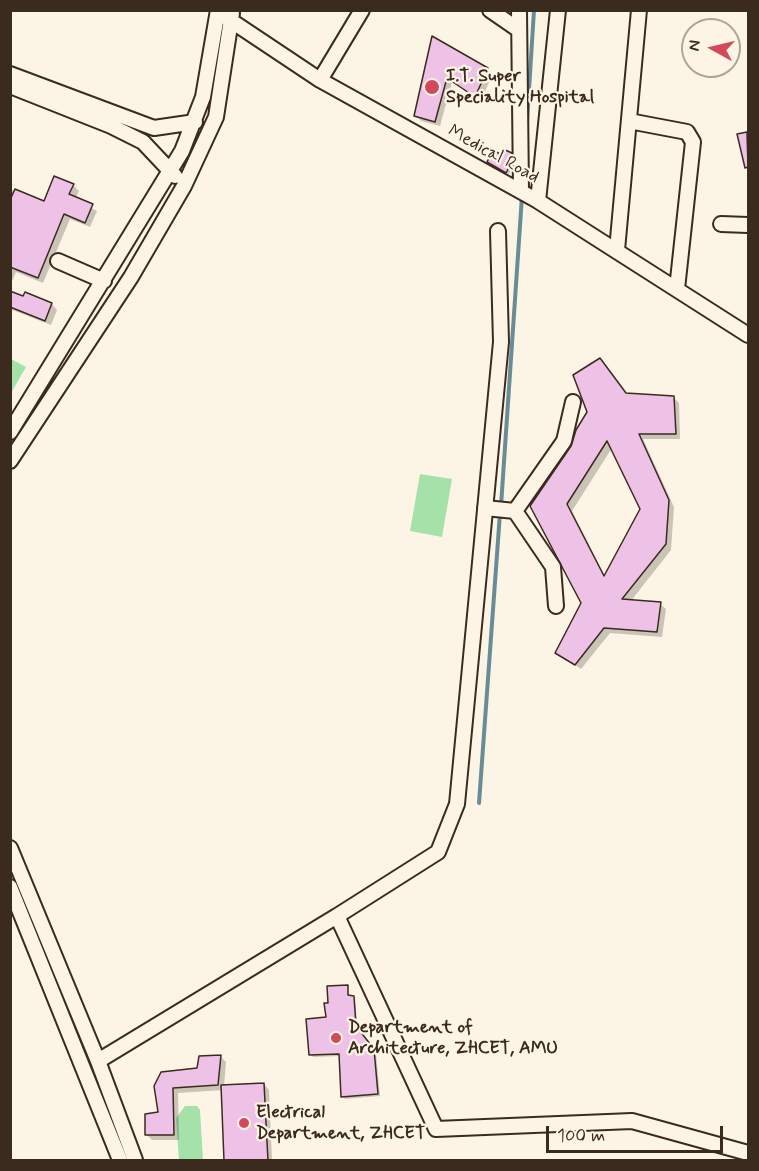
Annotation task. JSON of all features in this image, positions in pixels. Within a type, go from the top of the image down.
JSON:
[{"type":"street","points":[[320,80],[360,14],[344,10]]},
{"type":"street","points":[[490,10],[519,30]]},
{"type":"street","points":[[519,10],[521,191]]},
{"type":"street","points":[[538,201],[558,10]]},
{"type":"street","points":[[617,250],[639,10]]},
{"type":"street","points":[[10,432],[104,281],[170,170],[195,122],[225,13]]},
{"type":"street","points":[[10,461],[130,276],[184,186],[216,117],[225,13]]},
{"type":"street","name":"Medical Road","points":[[225,13],[320,80],[538,201],[748,335]]},
{"type":"street","points":[[10,74],[154,128],[195,122]]},
{"type":"street","points":[[10,86],[111,126],[143,142],[184,186]]},
{"type":"street","points":[[629,121],[687,132],[693,142],[677,289]]},
{"type":"street","points":[[721,224],[748,225]]},
{"type":"street","points":[[98,1061],[438,852],[457,804],[501,342],[498,231]]},
{"type":"street","points":[[58,261],[104,281]]},
{"type":"street","points":[[515,511],[564,441],[573,402]]},
{"type":"street","points":[[485,508],[515,511]]},
{"type":"street","points":[[515,511],[553,567],[556,606]]},
{"type":"street","points":[[10,848],[98,1061],[135,1161]]},
{"type":"street","points":[[10,886],[120,1161]]},
{"type":"street","points":[[336,916],[436,1128],[632,1121],[748,1153]]},
{"type":"green space","points":[[11,359],[26,367],[11,393]]},
{"type":"green space","points":[[420,474],[452,479],[442,537],[410,531]]},
{"type":"green space","points":[[185,1106],[197,1106],[200,1110],[203,1160],[179,1160],[176,1118]]},
{"type":"building","points":[[432,36],[488,68],[475,97],[447,78],[435,122],[414,116]]},
{"type":"building","points":[[747,132],[748,167],[745,168],[737,134]]},
{"type":"building","points":[[503,149],[512,153],[512,162],[506,173],[487,162],[493,150],[500,154]]},
{"type":"building","points":[[54,176],[74,184],[69,194],[93,204],[85,223],[64,214],[38,278],[10,267],[10,200],[15,189],[44,201]]},
{"type":"building","points":[[10,291],[23,296],[25,292],[52,303],[45,321],[10,307]]},
{"type":"building","points":[[600,358],[626,393],[674,396],[676,434],[639,434],[669,500],[666,544],[622,599],[661,602],[657,632],[604,628],[575,665],[555,653],[581,603],[530,506],[571,446],[576,430],[587,412],[573,375]],"holes":[[[607,441],[640,509],[604,576],[567,504]]]},
{"type":"building","name":"Department of Architecture, ZHCET, AMU","points":[[348,985],[348,995],[354,996],[356,1026],[374,1049],[378,1094],[341,1097],[339,1054],[309,1055],[306,1019],[326,1017],[324,1003],[328,1003],[327,986]]},
{"type":"building","points":[[221,1055],[218,1085],[173,1088],[174,1135],[145,1135],[145,1114],[158,1112],[154,1086],[161,1072],[197,1068],[199,1056]]},
{"type":"building","name":"Electrical Department, ZHCET","points":[[264,1083],[268,1161],[224,1161],[221,1085]]},
{"type":"waterway","points":[[527,122],[534,10]]},
{"type":"waterway","points":[[501,506],[522,196]]},
{"type":"waterway","points":[[479,803],[500,513]]},
{"type":"place","name":"I.T. Super Speciality Hospital","points":[[432,87]]},
{"type":"place","name":"Department of Architecture, ZHCET, AMU","points":[[336,1038]]},
{"type":"place","name":"Electrical Department, ZHCET","points":[[244,1123]]}]
